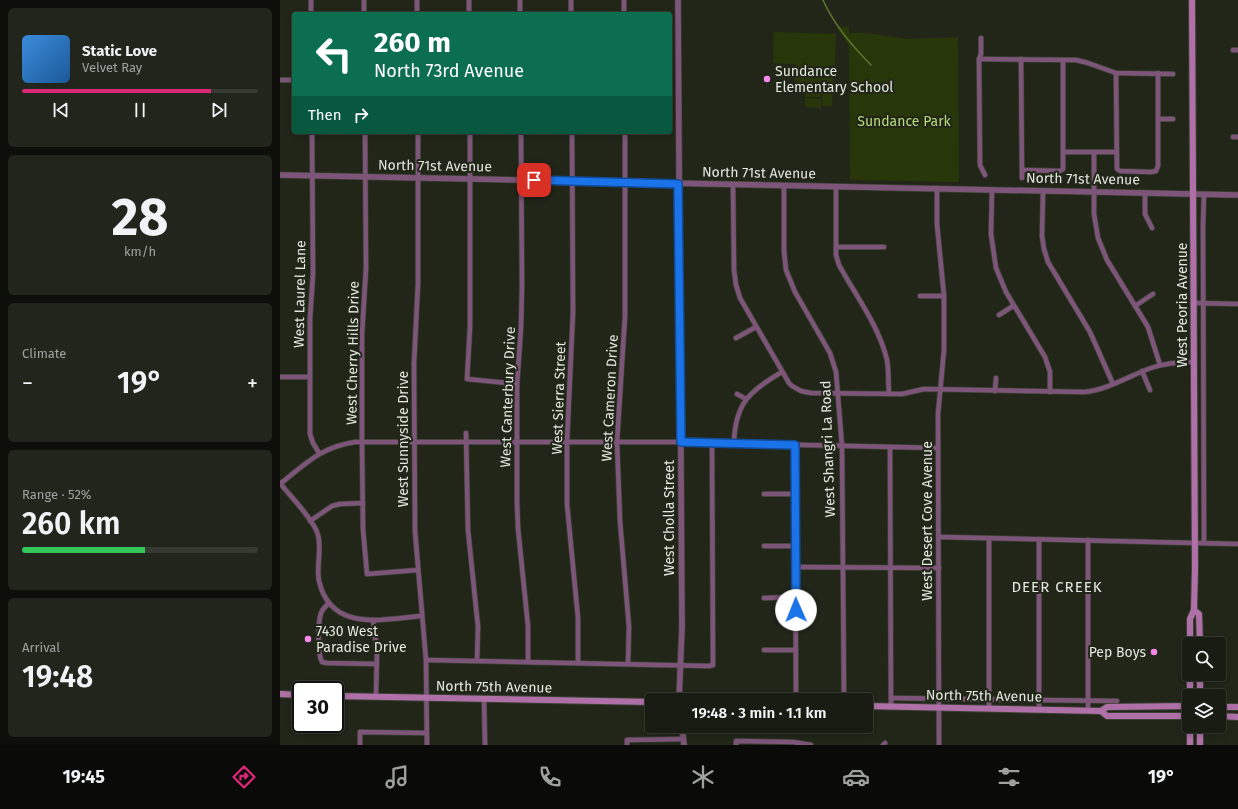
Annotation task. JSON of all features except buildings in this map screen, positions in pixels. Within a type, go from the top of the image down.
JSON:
[{"type":"main road","name":"West Peoria Avenue","points":[[1190,635],[1190,619],[1194,610],[1195,542],[1192,0]]},
{"type":"main road","name":"West Peoria Avenue","points":[[1194,610],[1199,614],[1200,635]]},
{"type":"main road","points":[[1190,635],[1200,635]]},
{"type":"main road","points":[[280,694],[292,695]]},
{"type":"main road","name":"North 75th Avenue","points":[[344,696],[645,702]]},
{"type":"main road","name":"North 75th Avenue","points":[[873,706],[1101,711],[1107,707],[1182,706]]},
{"type":"main road","points":[[1109,716],[1112,712],[1124,711],[1125,707]]},
{"type":"main road","points":[[1226,707],[1238,707]]},
{"type":"main road","name":"North 75th Avenue","points":[[1101,711],[1106,716],[1109,716]]},
{"type":"main road","points":[[1109,716],[1182,716]]},
{"type":"main road","points":[[1226,716],[1238,716]]},
{"type":"main road","points":[[1190,733],[1190,745]]},
{"type":"main road","points":[[1200,733],[1200,745]]},
{"type":"street","points":[[311,0],[311,12]]},
{"type":"street","points":[[364,0],[364,12]]},
{"type":"street","points":[[416,0],[417,12]]},
{"type":"street","points":[[469,0],[469,12]]},
{"type":"street","points":[[520,0],[520,12]]},
{"type":"street","points":[[571,0],[571,12]]},
{"type":"street","points":[[624,0],[624,12]]},
{"type":"street","name":"West Cholla Street","points":[[678,0],[682,627],[679,693]]},
{"type":"street","points":[[981,38],[981,54],[979,59],[980,166],[985,174]]},
{"type":"street","points":[[979,59],[1080,61],[1116,73],[1173,74]]},
{"type":"street","points":[[1021,59],[1022,178]]},
{"type":"street","points":[[1022,170],[1060,171],[1063,169],[1063,60]]},
{"type":"street","points":[[1116,73],[1116,152],[1117,169],[1120,171],[1156,171],[1158,166],[1158,74]]},
{"type":"street","points":[[280,80],[292,80]]},
{"type":"street","points":[[1158,119],[1173,119]]},
{"type":"street","name":"West Laurel Lane","points":[[312,134],[313,274],[310,319],[311,439],[319,453]]},
{"type":"street","name":"West Cherry Hills Drive","points":[[364,134],[366,268],[362,334],[362,442],[363,503],[367,574],[418,570]]},
{"type":"street","name":"West Sunnyside Drive","points":[[418,134],[418,283],[414,364],[415,531],[426,660],[426,745]]},
{"type":"street","points":[[470,134],[470,327],[467,379],[518,384]]},
{"type":"street","name":"West Canterbury Drive","points":[[521,134],[522,293],[518,384],[516,502],[528,626],[528,662]]},
{"type":"street","name":"West Sierra Street","points":[[572,134],[573,312],[567,442],[567,504],[578,618],[578,663]]},
{"type":"street","name":"West Cameron Drive","points":[[625,134],[625,316],[617,442],[620,521],[629,627],[628,664]]},
{"type":"street","points":[[1063,152],[1116,152]]},
{"type":"street","points":[[1094,152],[1094,214],[1098,238],[1107,260],[1150,332],[1160,365]]},
{"type":"street","name":"North 71st Avenue","points":[[280,175],[1238,195]]},
{"type":"street","points":[[733,185],[734,270],[740,298],[782,372],[792,386],[800,391],[811,393],[889,394],[902,394],[924,389],[1090,392],[1160,365],[1194,362]]},
{"type":"street","name":"West Shangri La Road","points":[[784,186],[784,251],[786,270],[795,292],[833,359],[836,372],[842,446],[844,693]]},
{"type":"street","points":[[836,187],[836,255],[839,265],[876,329],[883,345],[888,368],[889,394]]},
{"type":"street","name":"West Desert Cove Avenue","points":[[937,188],[937,224],[944,296],[944,350],[940,390],[938,448],[939,745]]},
{"type":"street","points":[[992,190],[991,234],[993,255],[999,276],[1013,306],[1045,357],[1050,372],[1050,392]]},
{"type":"street","points":[[1043,191],[1042,236],[1048,262],[1087,326],[1113,384]]},
{"type":"street","points":[[1145,193],[1145,214],[1152,228]]},
{"type":"street","name":"West Peoria Avenue","points":[[1204,194],[1204,543]]},
{"type":"street","points":[[836,247],[884,247]]},
{"type":"street","points":[[1135,306],[1153,294]]},
{"type":"street","points":[[920,296],[944,296]]},
{"type":"street","points":[[1194,303],[1238,304]]},
{"type":"street","points":[[999,315],[1013,306]]},
{"type":"street","points":[[736,338],[756,327]]},
{"type":"street","points":[[1142,371],[1150,390]]},
{"type":"street","points":[[734,443],[736,420],[746,399],[762,383],[782,372]]},
{"type":"street","points":[[280,378],[310,378]]},
{"type":"street","points":[[996,378],[996,391]]},
{"type":"street","points":[[737,394],[746,399]]},
{"type":"street","points":[[466,433],[468,530],[478,627],[477,661]]},
{"type":"street","points":[[422,616],[361,620],[339,612],[329,603],[322,591],[319,581],[319,540],[316,530],[280,484],[319,453],[338,445],[362,442],[681,442],[938,448]]},
{"type":"street","points":[[426,660],[713,665],[712,443]]},
{"type":"street","points":[[795,445],[796,693]]},
{"type":"street","points":[[890,447],[891,706]]},
{"type":"street","points":[[764,494],[795,494]]},
{"type":"street","points":[[310,521],[332,506],[340,504],[363,503]]},
{"type":"street","points":[[939,537],[1238,544]]},
{"type":"street","points":[[988,538],[989,708]]},
{"type":"street","points":[[1038,539],[1039,709]]},
{"type":"street","points":[[1088,540],[1088,710]]},
{"type":"street","points":[[764,546],[796,546]]},
{"type":"street","points":[[796,567],[939,568]]},
{"type":"street","points":[[764,598],[796,597]]},
{"type":"street","points":[[329,603],[323,609],[320,618],[320,654],[322,662],[377,664]]},
{"type":"street","points":[[373,620],[377,664],[376,696]]},
{"type":"street","points":[[764,650],[796,650]]},
{"type":"street","name":"North 75th Avenue","points":[[891,698],[1117,701]]},
{"type":"street","points":[[484,699],[485,745]]},
{"type":"street","points":[[360,745],[360,732],[426,733]]},
{"type":"street","points":[[627,742],[684,742]]},
{"type":"street","points":[[736,743],[793,742],[811,745]]},
{"type":"green space","name":"Sundance Park","points":[[836,27],[849,27],[849,33],[866,33],[908,39],[958,37],[959,182],[850,180],[849,46]]},
{"type":"green space","points":[[774,32],[836,34],[835,65],[828,66],[834,86],[799,85],[795,80],[796,64],[773,63]]},
{"type":"green space","points":[[806,87],[822,88],[821,97],[805,97]]},
{"type":"green space","points":[[823,90],[833,90],[832,106],[822,106]]},
{"type":"green space","points":[[805,98],[821,99],[821,108],[805,107]]},
{"type":"waterway","points":[[823,0],[832,18],[844,35],[871,65]]},
{"type":"place","name":"Sundance Elementary School","points":[[767,79]]},
{"type":"place","name":"7430 West Paradise Drive","points":[[308,639]]},
{"type":"place","name":"Pep Boys","points":[[1154,652]]},
{"type":"district","name":"DEER CREEK","points":[[1057,587]]},
{"type":"route","points":[[534,180],[678,184],[681,442],[795,445],[796,610]]}]
